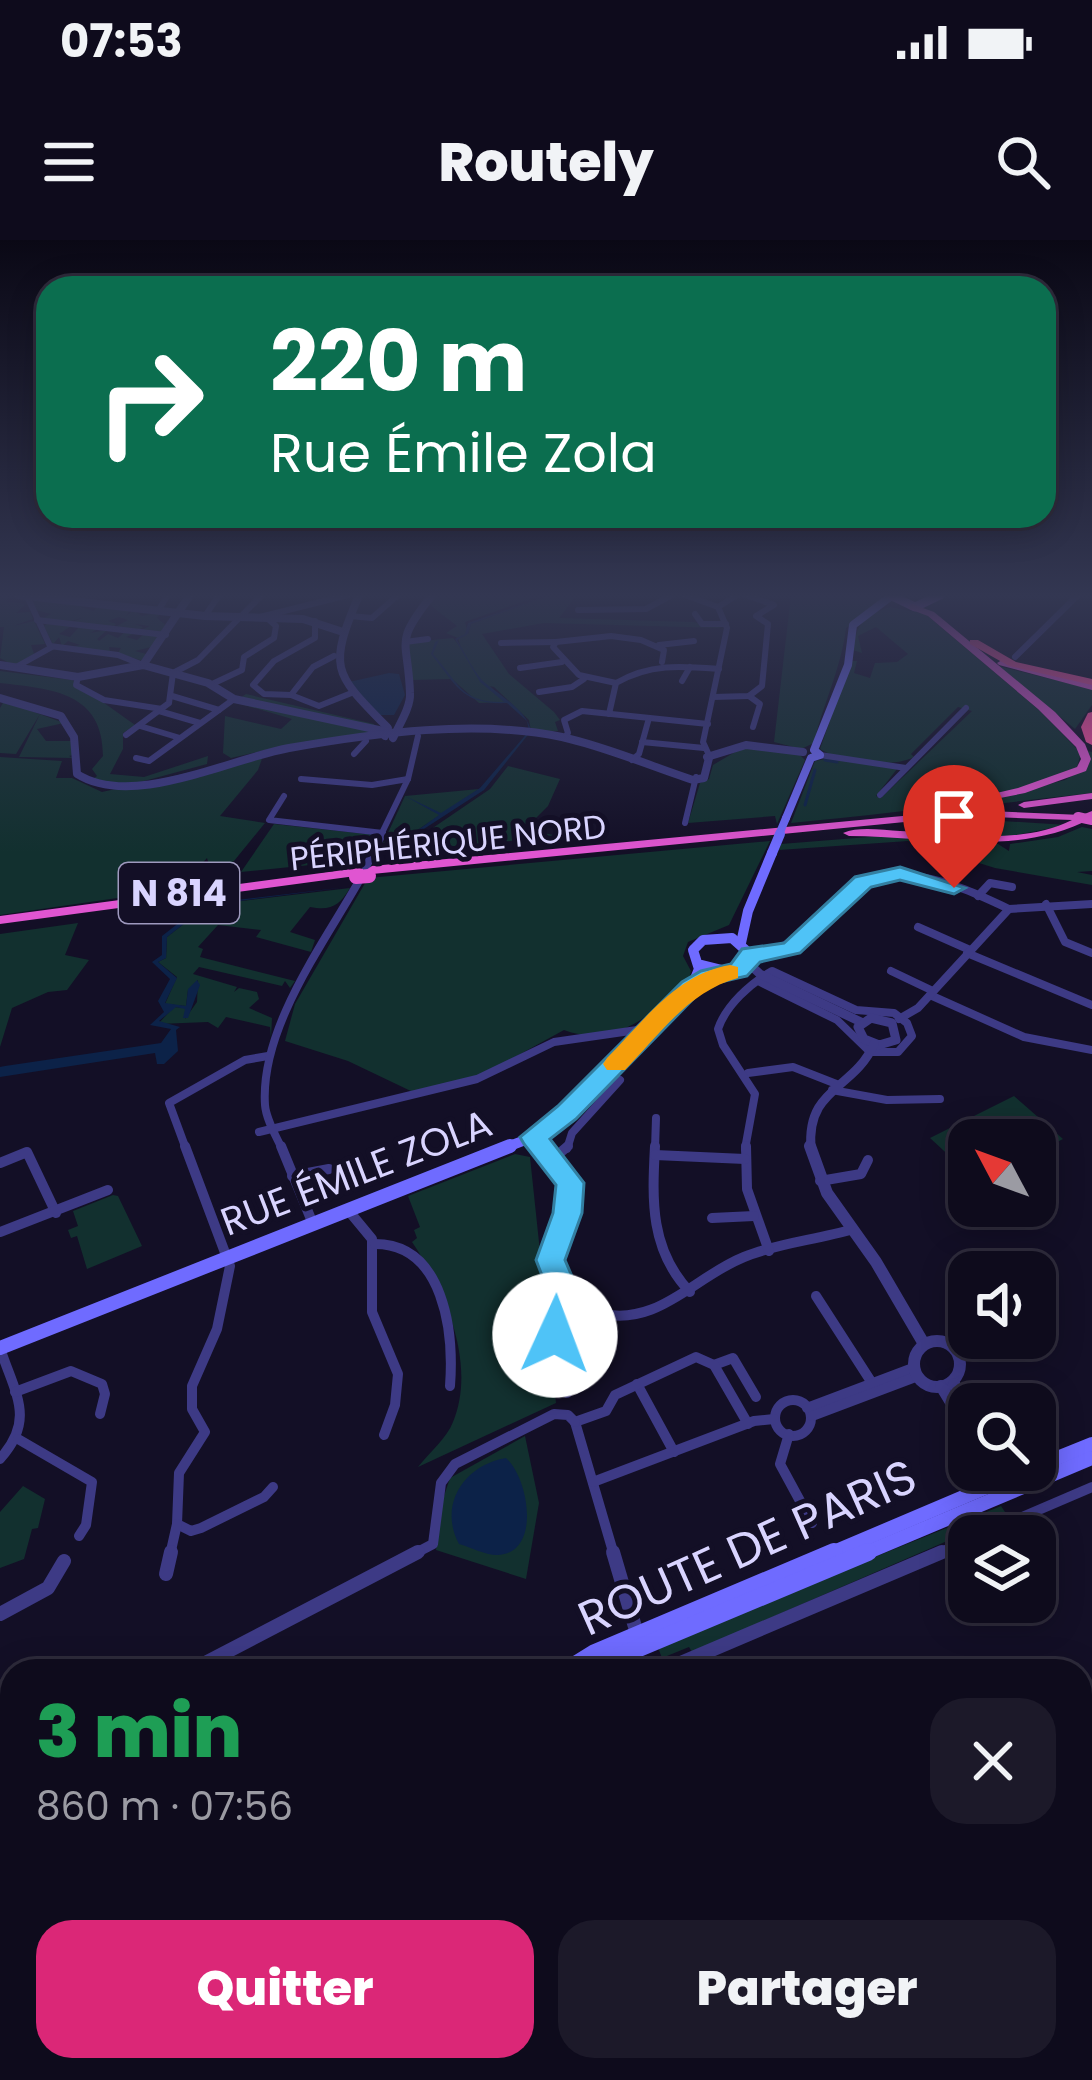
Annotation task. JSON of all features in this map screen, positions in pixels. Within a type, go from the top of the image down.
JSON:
[{"type":"highway","name":"N 814","points":[[1010,681],[1092,746]]},
{"type":"highway","name":"N 814","points":[[829,829],[980,801],[1076,774],[1085,764],[1084,751],[1043,709]]},
{"type":"highway","points":[[1092,715],[1087,727],[1092,746]]},
{"type":"highway","points":[[908,818],[1092,796]]},
{"type":"highway","name":"N 814","points":[[829,829],[996,812],[1085,820]]},
{"type":"highway","name":"N 814","points":[[829,829],[991,818],[1085,820]]},
{"type":"highway","points":[[829,829],[1022,838],[1085,820]]},
{"type":"highway","name":"PÉRIPHÉRIQUE NORD","points":[[0,924],[363,874],[829,829]]},
{"type":"main road","points":[[741,943],[708,938],[695,946],[698,964],[723,973],[746,962],[741,943],[748,911],[842,681]]},
{"type":"main road","points":[[724,937],[748,911]]},
{"type":"main road","name":"RUE ÉMILE ZOLA","points":[[691,987],[698,964]]},
{"type":"main road","name":"RUE ÉMILE ZOLA","points":[[0,1348],[533,1137],[567,1113],[691,987],[723,973]]},
{"type":"main road","name":"ROUTE DE PARIS","points":[[1056,1458],[1092,1444]]},
{"type":"main road","name":"ROUTE DE PARIS","points":[[1056,1467],[1092,1458]]},
{"type":"main road","name":"ROUTE DE PARIS","points":[[589,1659],[638,1634],[980,1491]]},
{"type":"main road","name":"ROUTE DE PARIS","points":[[613,1659],[982,1491]]},
{"type":"street","points":[[77,681],[76,685],[98,698],[201,723]]},
{"type":"street","points":[[126,734],[160,710],[172,696],[173,681]]},
{"type":"street","points":[[197,681],[234,699],[391,734],[528,733],[564,738],[696,777]]},
{"type":"street","points":[[210,685],[219,681]]},
{"type":"street","points":[[257,681],[253,685],[264,694],[290,695],[320,706],[354,692]]},
{"type":"street","points":[[290,695],[302,681]]},
{"type":"street","points":[[344,681],[391,734]]},
{"type":"street","points":[[0,698],[42,707],[69,723],[78,739],[77,774],[101,788],[160,782],[263,753],[391,734],[411,698],[409,681]]},
{"type":"street","points":[[539,692],[581,681]]},
{"type":"street","points":[[593,681],[621,681]]},
{"type":"street","points":[[685,823],[706,752],[716,681]]},
{"type":"street","points":[[713,698],[749,696],[763,681]]},
{"type":"street","points":[[608,714],[616,683]]},
{"type":"street","points":[[172,696],[219,710]]},
{"type":"street","points":[[749,696],[760,704],[753,728]]},
{"type":"street","points":[[136,758],[149,761],[234,699]]},
{"type":"street","points":[[880,795],[966,708]]},
{"type":"street","points":[[564,738],[568,716],[608,714],[708,724]]},
{"type":"street","points":[[632,760],[649,718]]},
{"type":"street","points":[[139,726],[180,738]]},
{"type":"street","points":[[313,1224],[265,1131],[268,1056],[295,990],[363,874],[408,779],[414,736]]},
{"type":"street","points":[[354,754],[367,741]]},
{"type":"street","points":[[642,742],[706,752],[746,745],[906,768]]},
{"type":"street","points":[[301,779],[372,785],[408,779]]},
{"type":"street","points":[[284,796],[269,820],[383,833]]},
{"type":"street","points":[[1010,909],[931,993],[897,1021],[875,1018],[861,1022],[760,977],[746,962],[792,948],[863,882],[879,875],[923,877],[1010,909],[1092,904]]},
{"type":"street","points":[[978,896],[990,883],[1012,887]]},
{"type":"street","points":[[1046,904],[1065,942],[1092,952]]},
{"type":"street","points":[[918,927],[1092,1005]]},
{"type":"street","points":[[891,971],[1024,1037],[1092,1050]]},
{"type":"street","points":[[760,977],[724,1015],[718,1030],[748,1073],[756,1101],[745,1159],[754,1216],[769,1251]]},
{"type":"street","points":[[833,1009],[883,1009],[897,1021],[896,1040],[873,1048],[856,1046],[833,1009]]},
{"type":"street","points":[[861,1022],[859,1034],[873,1048]]},
{"type":"street","points":[[265,1131],[477,1079],[559,1040],[593,1040],[651,1028]]},
{"type":"street","points":[[873,1048],[863,1066],[815,1109],[810,1131],[820,1181],[923,1344]]},
{"type":"street","points":[[166,1574],[177,1524],[179,1473],[205,1432],[192,1409],[192,1386],[217,1328],[228,1258],[169,1103],[245,1060],[268,1056]]},
{"type":"street","points":[[748,1073],[793,1067],[835,1087],[887,1100],[940,1099]]},
{"type":"street","points":[[554,1158],[566,1152],[572,1132],[620,1080]]},
{"type":"street","points":[[656,1118],[655,1235],[669,1271],[690,1292]]},
{"type":"street","points":[[533,1137],[570,1183],[568,1213],[550,1260],[565,1295],[589,1311],[620,1316],[662,1309],[722,1267],[853,1229]]},
{"type":"street","points":[[0,1163],[27,1152],[56,1213]]},
{"type":"street","points":[[655,1155],[745,1159]]},
{"type":"street","points":[[820,1181],[861,1174],[868,1160]]},
{"type":"street","points":[[292,1176],[329,1168]]},
{"type":"street","points":[[0,1232],[108,1190]]},
{"type":"street","points":[[348,1210],[365,1225],[375,1244],[371,1310],[396,1360],[398,1388],[384,1435]]},
{"type":"street","points":[[712,1218],[754,1216]]},
{"type":"street","points":[[375,1244],[392,1240],[405,1244],[422,1262],[451,1333],[450,1386]]},
{"type":"street","points":[[565,1295],[553,1310],[567,1393]]},
{"type":"street","points":[[815,1297],[872,1383]]},
{"type":"street","points":[[724,1344],[756,1397]]},
{"type":"street","points":[[809,1412],[872,1383],[915,1372],[947,1385],[962,1374],[959,1358],[944,1345],[923,1344],[913,1351],[915,1372]]},
{"type":"street","points":[[0,1348],[22,1420],[18,1439],[0,1459]]},
{"type":"street","points":[[575,1423],[606,1411],[615,1395],[691,1357],[714,1365],[733,1358]]},
{"type":"street","points":[[714,1365],[748,1424]]},
{"type":"street","points":[[8,1385],[71,1371],[102,1384],[105,1394],[100,1414]]},
{"type":"street","points":[[774,1419],[784,1402],[809,1412],[915,1372]]},
{"type":"street","points":[[637,1384],[674,1452]]},
{"type":"street","points":[[789,1434],[808,1430],[809,1412]]},
{"type":"street","points":[[212,1659],[433,1544],[442,1483],[455,1464],[547,1417],[564,1414],[575,1423],[638,1634],[630,1652]]},
{"type":"street","points":[[593,1482],[748,1424],[774,1419]]},
{"type":"street","points":[[774,1419],[789,1434]]},
{"type":"street","points":[[789,1434],[780,1464],[812,1523]]},
{"type":"street","points":[[18,1439],[92,1482],[86,1525],[79,1536]]},
{"type":"street","points":[[1025,1515],[1092,1486]]},
{"type":"street","points":[[177,1524],[191,1531],[201,1528],[264,1497],[273,1487]]},
{"type":"street","points":[[690,1659],[948,1549]]},
{"type":"street","points":[[0,1614],[46,1590],[62,1573],[64,1561]]},
{"type":"green space","points":[[73,681],[135,725],[123,733],[123,749],[110,774],[144,777],[208,756],[207,764],[133,784],[89,782],[97,776],[92,769],[103,756],[101,735],[84,706],[55,692],[0,683]]},
{"type":"green space","points":[[454,681],[517,681],[554,712],[560,720],[555,722],[558,731],[531,731],[529,720],[494,687],[490,686],[505,702],[479,703]]},
{"type":"green space","points":[[781,681],[833,681],[814,743],[801,749],[774,742]]},
{"type":"green space","points":[[844,681],[1004,681],[1081,753],[1077,767],[1019,790],[898,812],[791,823],[815,761],[830,758],[897,769],[876,796],[881,798],[972,711],[958,707],[911,754],[914,757],[904,761],[866,762],[820,749]]},
{"type":"green space","points":[[1016,681],[1059,681],[1092,689],[1092,705],[1075,729]]},
{"type":"green space","points":[[246,694],[374,724],[379,737],[274,748],[231,758],[223,753],[225,716],[281,729],[292,719],[234,702]]},
{"type":"green space","points":[[4,701],[40,714],[16,754],[0,753]]},
{"type":"green space","points":[[40,714],[64,723],[37,729],[46,741],[74,741],[69,756],[73,758],[19,757]]},
{"type":"green space","points":[[740,749],[799,754],[805,760],[777,824],[775,816],[688,823],[700,783],[709,779],[713,765]]},
{"type":"green space","points":[[1088,751],[1092,752],[1092,793],[951,809],[1065,780],[1089,765]]},
{"type":"green space","points":[[263,756],[258,770],[220,816],[265,823],[234,861],[209,865],[207,858],[198,868],[234,869],[229,875],[165,885],[166,891],[0,915],[0,757],[62,761],[56,778],[72,778],[102,792]]},
{"type":"green space","points":[[508,766],[560,779],[548,806],[525,829],[572,839],[547,837],[396,853],[490,789]]},
{"type":"green space","points":[[479,789],[386,851],[381,848],[405,796]]},
{"type":"green space","points":[[1002,821],[1067,825],[1006,837],[921,827]]},
{"type":"green space","points":[[274,824],[376,835],[366,857],[319,865],[331,859],[324,856],[331,846],[320,845],[316,852],[298,855],[312,860],[310,865],[241,872]]},
{"type":"green space","points":[[1082,827],[1092,829],[1092,871],[1077,872],[1092,875],[1092,885],[995,868],[908,841],[779,850],[781,844],[881,836],[998,844],[1009,851],[1010,844],[1058,837]]},
{"type":"green space","points":[[770,841],[729,925],[688,942],[683,956],[691,971],[689,979],[632,1025],[600,1035],[564,1030],[482,1075],[415,1093],[348,1061],[285,1041],[295,1004],[368,878]]},
{"type":"green space","points":[[350,888],[334,906],[310,907],[290,932],[315,940],[311,952],[256,937],[261,930],[218,925],[198,947],[203,949],[200,957],[295,981],[290,988],[285,981],[282,986],[199,967],[193,974],[237,987],[234,992],[239,988],[257,992],[259,999],[249,1008],[272,1018],[271,1038],[270,1027],[226,1017],[218,1028],[208,1022],[158,1024],[174,1007],[185,1008],[185,1019],[197,1002],[198,980],[188,990],[186,1006],[165,1004],[177,977],[158,962],[166,958],[167,937],[208,905]]},
{"type":"green space","points":[[78,923],[65,955],[89,960],[67,990],[48,992],[12,1008],[0,1047],[0,934]]},
{"type":"green space","points":[[1014,1096],[1040,1119],[968,1119]]},
{"type":"green space","points":[[948,1129],[948,1155],[930,1138]]},
{"type":"green space","points":[[515,1154],[530,1157],[556,1403],[418,1467],[450,1428],[461,1376],[446,1305],[412,1242],[417,1238],[414,1230],[420,1227],[408,1196]]},
{"type":"green space","points":[[118,1196],[142,1246],[87,1269],[77,1236],[71,1238],[68,1230],[78,1226],[73,1211]]},
{"type":"green space","points":[[525,1436],[539,1503],[526,1579],[436,1550],[441,1505],[450,1478]]},
{"type":"green space","points":[[23,1486],[45,1499],[38,1528],[32,1529],[24,1559],[0,1568],[0,1512]]},
{"type":"green space","points":[[1001,1506],[1007,1515],[979,1515]]},
{"type":"green space","points":[[948,1527],[948,1541],[692,1652],[689,1647],[662,1658],[657,1645]]},
{"type":"water","points":[[401,681],[405,695],[394,715],[379,715],[349,682]]},
{"type":"water","points":[[452,681],[478,699],[504,702],[479,681],[484,681],[527,721],[507,703],[492,703],[470,697]]},
{"type":"water","points":[[527,721],[531,731],[484,790],[376,860],[439,815],[405,796],[441,813],[480,788],[529,731]]},
{"type":"water","points":[[347,887],[208,905],[167,937],[166,958],[158,962],[177,978],[165,1003],[186,1006],[188,989],[197,980],[200,985],[188,1018],[183,1018],[185,1009],[176,1007],[159,1021],[180,1027],[176,1030],[178,1051],[164,1064],[157,1064],[155,1053],[0,1077],[0,1067],[161,1043],[171,1029],[150,1025],[164,1012],[158,1001],[170,979],[152,962],[162,955],[162,936],[203,904]]},
{"type":"water","points":[[506,1458],[525,1497],[526,1529],[521,1542],[497,1555],[459,1544],[452,1515],[459,1489],[478,1469]]},
{"type":"waterway","points":[[825,760],[837,762]]},
{"type":"waterway","points":[[805,805],[815,770]]},
{"type":"slow traffic","points":[[616,1064],[691,987],[709,976],[730,973]]},
{"type":"route","points":[[555,1335],[553,1310],[565,1295],[550,1260],[568,1213],[570,1183],[533,1137],[567,1113],[691,987],[709,976],[739,970],[750,954],[773,955],[792,948],[863,882],[900,873],[954,888]]}]
